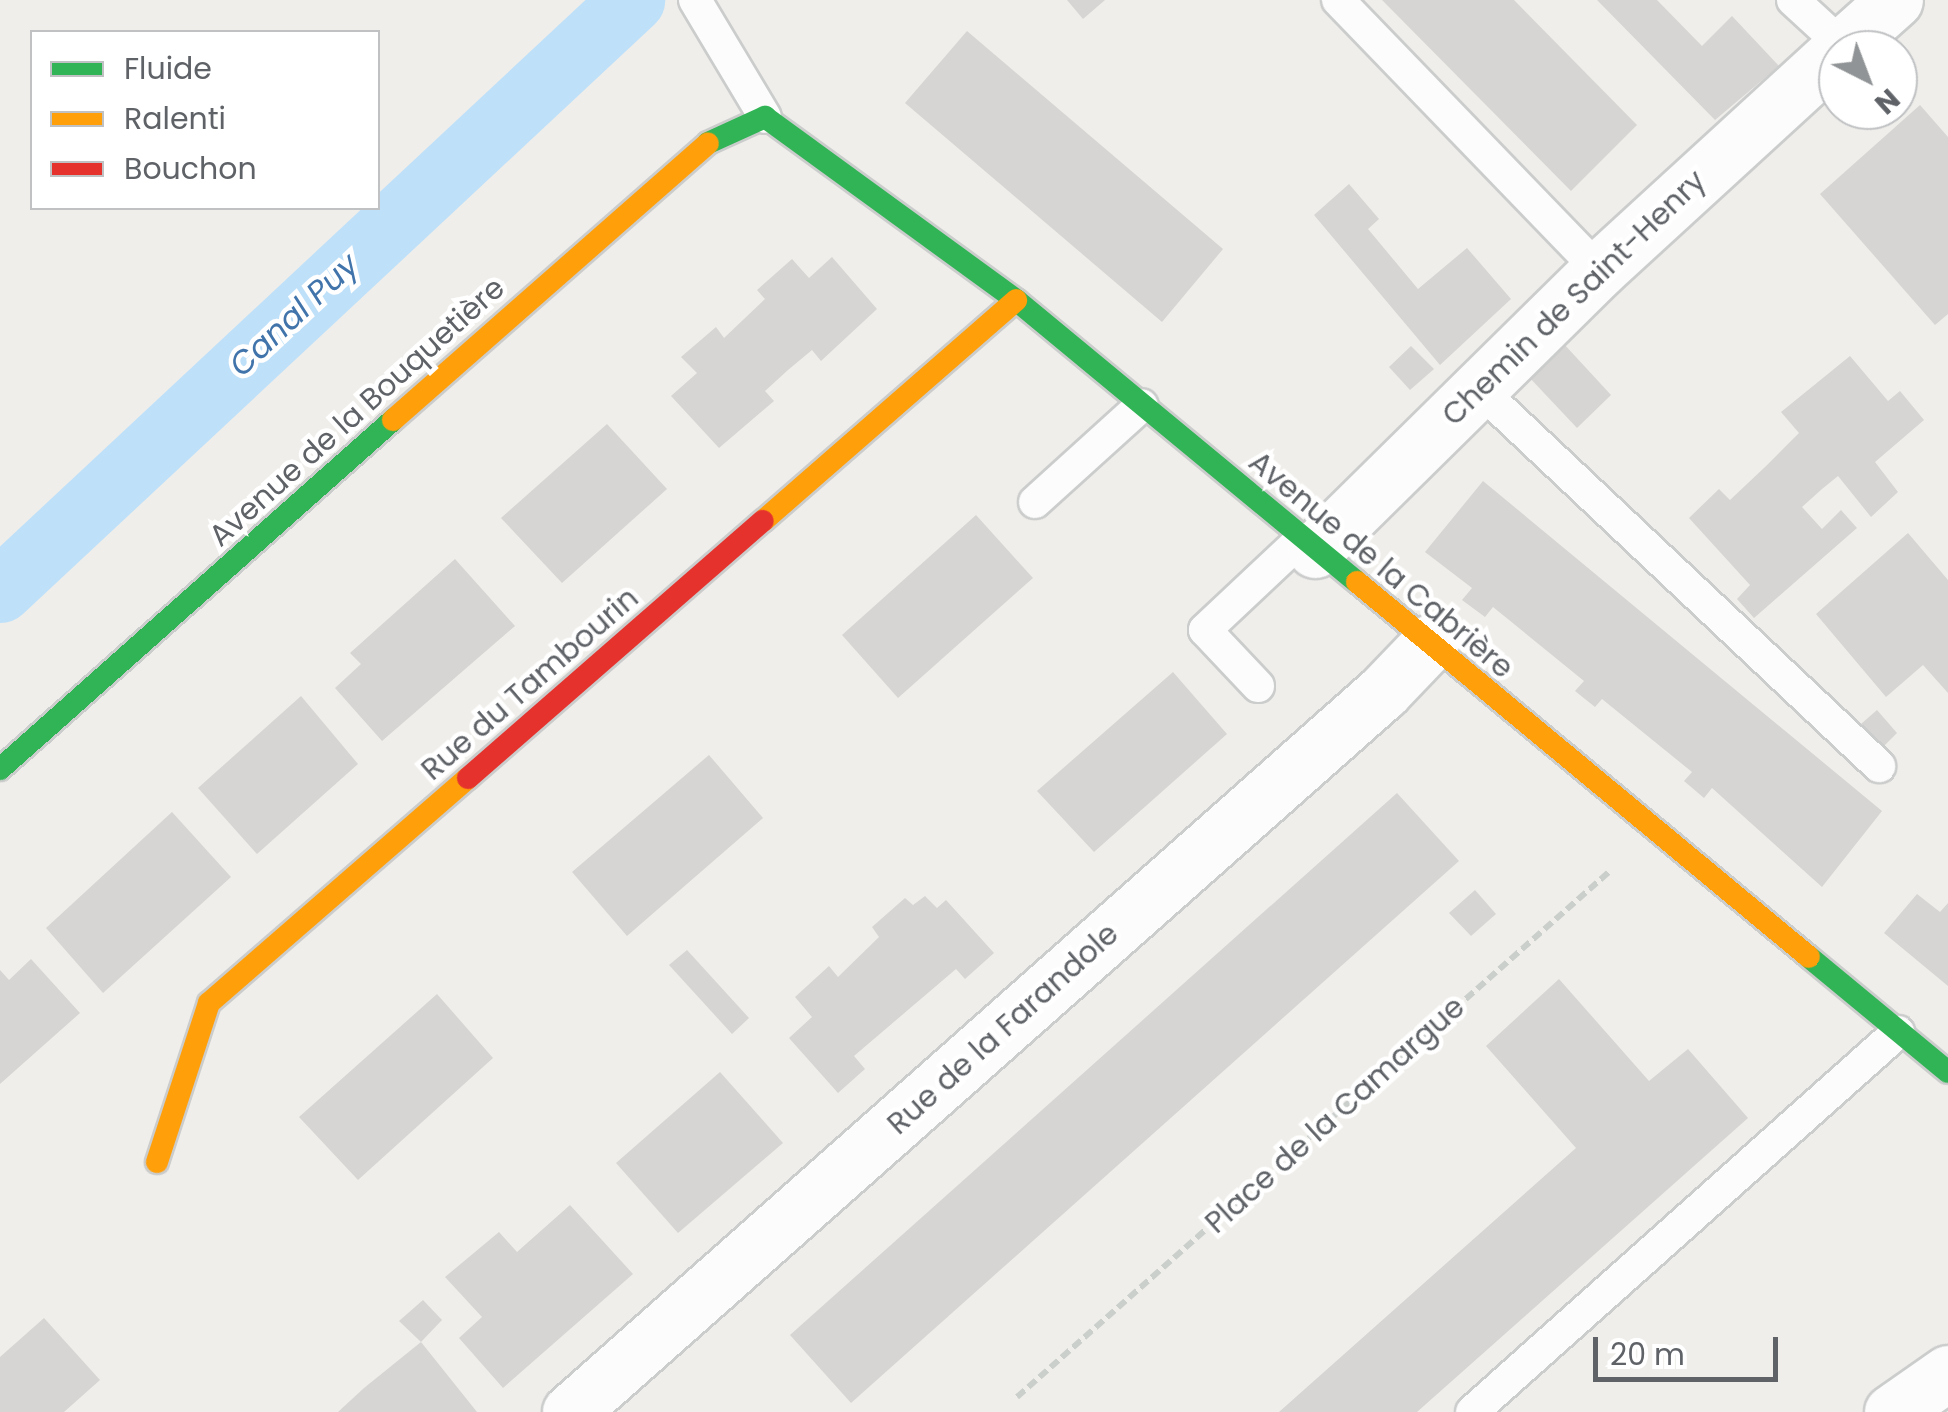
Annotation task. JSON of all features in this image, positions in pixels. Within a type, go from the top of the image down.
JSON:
[{"type":"street","name":"Chemin de Saint-Henry","points":[[1861,30],[1895,0]]},
{"type":"street","name":"Chemin de Saint-Henry","points":[[1309,544],[1818,69]]},
{"type":"street","name":"Avenue de la Cabrière","points":[[765,118],[1016,300],[1432,642],[1652,834],[1948,1072]]},
{"type":"street","name":"Avenue de la Bouquetière","points":[[0,769],[700,147],[765,118]]},
{"type":"street","name":"Rue du Tambourin","points":[[157,1162],[209,1003],[1016,300]]},
{"type":"street","name":"Rue de la Farandole","points":[[570,1412],[1384,691],[1432,642]]},
{"type":"street","points":[[1892,1412],[1948,1374]]},
{"type":"lane","points":[[695,0],[765,118]]},
{"type":"lane","points":[[1338,0],[1599,270]]},
{"type":"lane","points":[[1793,0],[1822,30]]},
{"type":"lane","points":[[1479,389],[1879,766]]},
{"type":"lane","points":[[1035,502],[1142,405]]},
{"type":"lane","points":[[1258,686],[1204,630],[1309,544]]},
{"type":"lane","points":[[1472,1412],[1898,1032]]},
{"type":"path","name":"Place de la Camargue","points":[[1017,1397],[1652,834]]},
{"type":"building","points":[[1067,0],[1105,0],[1083,19]]},
{"type":"building","points":[[1382,0],[1514,0],[1637,125],[1571,191]]},
{"type":"building","points":[[1597,0],[1657,0],[1702,46],[1732,16],[1779,66],[1715,120]]},
{"type":"building","points":[[967,31],[1223,249],[1162,322],[905,103]]},
{"type":"building","points":[[1918,107],[1948,137],[1948,314],[1935,325],[1820,194],[1892,130],[1918,130]]},
{"type":"building","points":[[1349,184],[1379,219],[1368,229],[1418,289],[1467,248],[1511,299],[1440,365],[1314,215]]},
{"type":"building","points":[[832,257],[877,309],[821,361],[812,350],[788,370],[765,391],[774,401],[719,448],[671,396],[697,373],[681,357],[716,327],[724,338],[765,299],[757,290],[792,259],[809,278]]},
{"type":"building","points":[[1563,343],[1611,395],[1577,428],[1528,376]]},
{"type":"building","points":[[1411,346],[1434,369],[1410,390],[1389,367]]},
{"type":"building","points":[[1850,356],[1888,401],[1900,391],[1924,420],[1875,462],[1898,492],[1871,517],[1838,476],[1822,489],[1802,507],[1822,529],[1841,510],[1857,528],[1754,618],[1737,599],[1750,585],[1689,518],[1719,489],[1730,500],[1799,433],[1781,412]]},
{"type":"building","points":[[607,424],[667,489],[562,583],[501,518]]},
{"type":"building","points":[[1483,481],[1882,811],[1822,887],[1712,788],[1704,798],[1684,781],[1692,772],[1602,699],[1595,707],[1575,691],[1584,681],[1493,607],[1485,617],[1462,600],[1472,588],[1425,552]]},
{"type":"building","points":[[976,515],[1033,578],[898,698],[842,635]]},
{"type":"building","points":[[1908,533],[1948,580],[1948,693],[1923,665],[1886,697],[1816,614]]},
{"type":"building","points":[[455,559],[515,626],[382,741],[335,688],[361,664],[350,653]]},
{"type":"building","points":[[1173,672],[1227,734],[1094,852],[1037,791]]},
{"type":"building","points":[[301,696],[358,764],[257,854],[198,788]]},
{"type":"building","points":[[1877,710],[1897,733],[1884,746],[1861,724]]},
{"type":"building","points":[[709,755],[763,818],[627,936],[572,872]]},
{"type":"building","points":[[1397,793],[1459,861],[851,1403],[790,1335]]},
{"type":"building","points":[[172,812],[231,877],[103,993],[46,928]]},
{"type":"building","points":[[1475,890],[1496,914],[1471,936],[1449,913]]},
{"type":"building","points":[[1917,894],[1940,912],[1948,903],[1948,986],[1884,933]]},
{"type":"building","points":[[925,896],[937,908],[946,900],[994,953],[965,979],[956,969],[854,1056],[865,1069],[838,1093],[789,1038],[812,1017],[795,997],[829,966],[838,977],[879,937],[872,927],[905,898],[913,905]]},
{"type":"building","points":[[687,950],[749,1018],[732,1034],[669,965]]},
{"type":"building","points":[[31,959],[80,1013],[0,1084],[0,970],[9,980]]},
{"type":"building","points":[[1559,979],[1649,1081],[1688,1049],[1748,1118],[1417,1412],[1279,1412],[1576,1148],[1486,1046]]},
{"type":"building","points":[[437,994],[493,1058],[358,1180],[299,1117]]},
{"type":"building","points":[[720,1072],[783,1143],[678,1233],[616,1163]]},
{"type":"building","points":[[570,1205],[633,1274],[503,1388],[459,1338],[482,1317],[445,1277],[499,1232],[517,1252]]},
{"type":"building","points":[[423,1300],[442,1320],[421,1342],[399,1321]]},
{"type":"building","points":[[44,1318],[100,1380],[64,1412],[0,1412],[0,1357]]},
{"type":"building","points":[[421,1342],[477,1412],[338,1412],[364,1388]]},
{"type":"waterway","name":"Canal Puy","points":[[0,590],[632,0]]},
{"type":"traffic: fast","points":[[708,143],[765,117],[1016,300],[1357,582]]},
{"type":"traffic: fast","points":[[0,769],[393,420]]},
{"type":"traffic: fast","points":[[1809,957],[1948,1072]]},
{"type":"traffic: slow","points":[[393,420],[708,143]]},
{"type":"traffic: slow","points":[[763,521],[1016,300]]},
{"type":"traffic: slow","points":[[1357,582],[1809,957]]},
{"type":"traffic: slow","points":[[157,1162],[209,1003],[468,778]]},
{"type":"traffic: jam","points":[[468,778],[763,521]]}]
